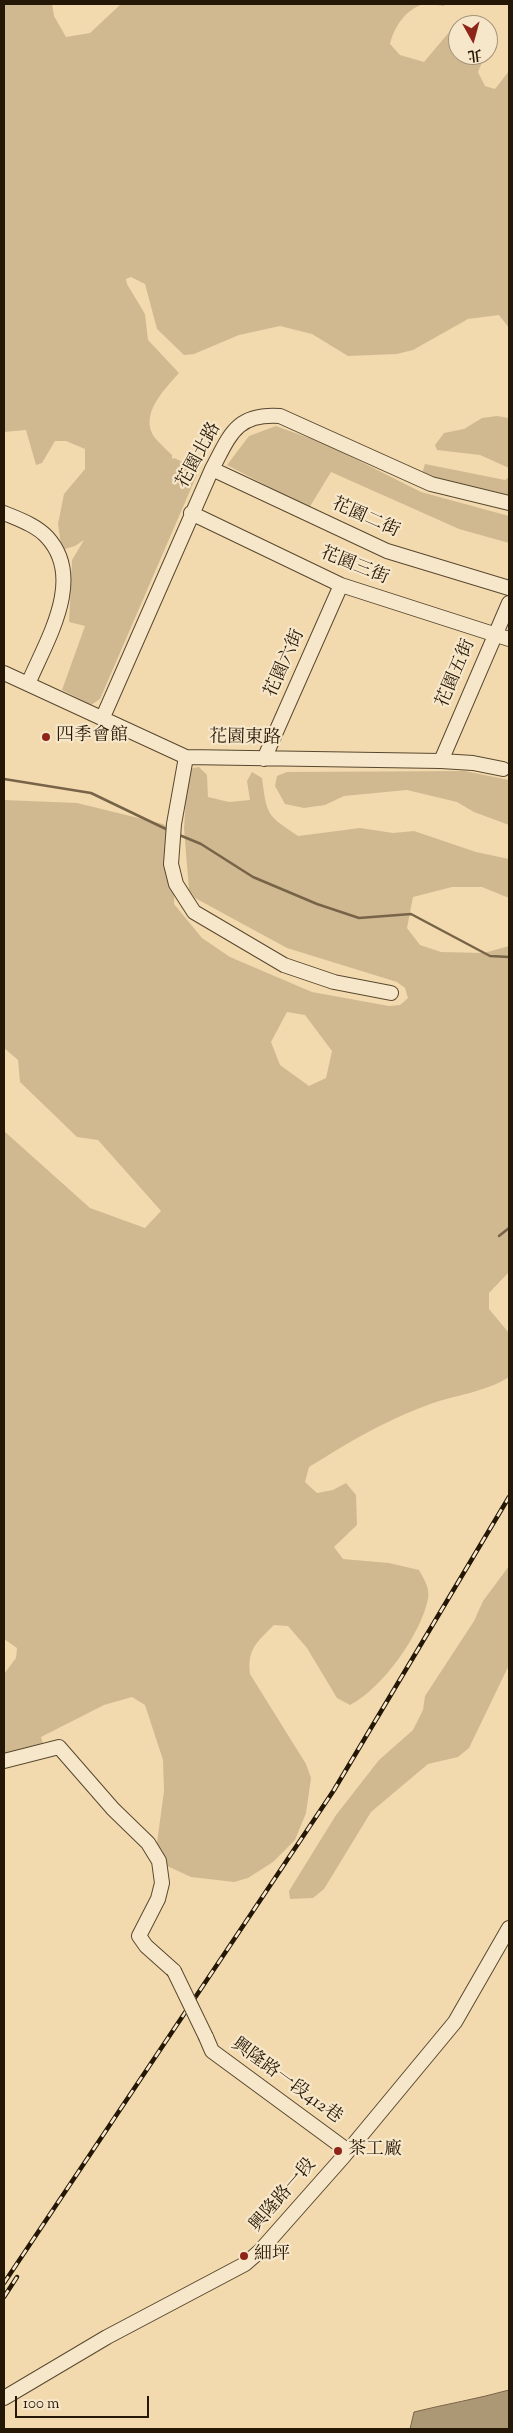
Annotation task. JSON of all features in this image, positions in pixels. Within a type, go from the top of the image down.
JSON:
[{"type":"street","name":"花園北路","points":[[102,717],[212,469],[232,431],[246,420],[262,415],[280,416],[431,484],[509,503]]},
{"type":"street","name":"花園二街","points":[[212,469],[388,551],[509,588]]},
{"type":"street","points":[[4,513],[36,527],[48,537],[63,564],[64,596],[28,684]]},
{"type":"street","name":"花園三街","points":[[191,513],[341,585],[493,636],[509,639]]},
{"type":"street","name":"花園六街","points":[[264,759],[341,585]]},
{"type":"street","name":"花園五街","points":[[441,761],[493,636],[509,603]]},
{"type":"street","name":"花園東路","points":[[4,673],[186,757],[441,761],[473,763],[503,769]]},
{"type":"street","points":[[186,757],[174,824],[171,864],[176,884],[194,912],[284,965],[334,982],[391,993]]},
{"type":"street","name":"興隆路一段412巷","points":[[4,1761],[59,1747],[155,1852],[159,1861],[162,1883],[158,1899],[139,1936],[146,1946],[174,1971],[212,2051],[348,2151]]},
{"type":"street","name":"興隆路一段","points":[[4,2398],[107,2337],[245,2264],[260,2251],[348,2151],[455,2022],[509,1928]]},
{"type":"shaded area","points":[[4,4],[52,4],[54,16],[66,37],[90,33],[121,4],[424,4],[406,14],[394,31],[390,44],[400,55],[424,62],[448,33],[448,65],[481,65],[478,72],[485,86],[495,89],[509,71],[509,328],[499,315],[468,319],[413,350],[397,354],[348,356],[312,334],[280,326],[239,335],[194,354],[184,355],[157,329],[145,284],[131,277],[126,279],[127,284],[145,314],[148,340],[179,373],[155,403],[151,412],[151,429],[155,438],[172,455],[172,459],[174,458],[199,470],[100,699],[91,705],[62,690],[85,626],[69,622],[72,560],[84,540],[75,546],[65,549],[61,545],[58,524],[64,494],[85,469],[85,449],[66,441],[55,441],[42,463],[36,465],[26,430],[4,432]]},
{"type":"shaded area","points":[[497,416],[509,418],[509,468],[480,455],[437,450],[435,445],[444,433],[464,429],[482,418]]},
{"type":"shaded area","points":[[276,426],[326,444],[421,492],[509,516],[509,543],[459,529],[331,472],[309,508],[227,465],[249,436]]},
{"type":"shaded area","points":[[425,464],[505,480],[509,477],[509,496],[436,483],[422,474]]},
{"type":"shaded area","points":[[199,767],[207,775],[208,797],[229,802],[250,800],[247,781],[252,772],[262,778],[265,800],[270,813],[298,836],[360,828],[393,833],[414,831],[476,852],[509,859],[509,898],[482,887],[452,887],[413,897],[407,928],[420,945],[441,952],[484,953],[509,946],[509,1272],[489,1293],[489,1309],[509,1333],[509,1377],[489,1387],[409,1412],[352,1441],[309,1467],[305,1482],[317,1493],[333,1490],[346,1483],[356,1495],[357,1525],[334,1547],[343,1559],[389,1563],[419,1570],[425,1580],[428,1599],[424,1613],[409,1644],[387,1674],[375,1687],[350,1705],[337,1698],[307,1648],[288,1626],[274,1625],[254,1646],[249,1665],[250,1674],[306,1764],[311,1778],[306,1813],[295,1840],[273,1862],[248,1878],[234,1882],[191,1877],[165,1865],[156,1850],[164,1791],[163,1760],[145,1705],[132,1697],[104,1705],[41,1737],[44,1747],[4,1757],[4,1674],[16,1658],[17,1648],[4,1639],[4,1131],[90,1208],[145,1228],[161,1211],[98,1140],[77,1137],[20,1082],[18,1060],[4,1048],[4,800],[77,803],[163,824],[173,829],[176,839],[174,904],[202,938],[230,957],[312,992],[389,1006],[400,1005],[408,998],[405,988],[397,982],[287,948],[195,898],[189,890],[184,828],[186,798],[183,779],[188,769]],"holes":[[[287,1012],[305,1015],[332,1051],[326,1078],[309,1086],[280,1065],[271,1042]]]},
{"type":"shaded area","points":[[465,771],[509,780],[509,825],[474,812],[457,802],[407,790],[344,796],[325,805],[304,808],[285,804],[275,786],[277,776],[287,772]]},
{"type":"shaded area","points":[[509,1566],[509,1665],[469,1748],[458,1757],[428,1764],[371,1812],[324,1889],[313,1898],[290,1899],[289,1891],[336,1815],[379,1760],[413,1730],[423,1710],[425,1696],[474,1621],[483,1601]]},
{"type":"shaded area","points":[[509,2390],[509,2429],[410,2429],[414,2412]]},
{"type":"waterway","points":[[4,779],[91,793],[168,830]]},
{"type":"waterway","points":[[177,834],[201,844],[253,877],[317,904],[359,918],[411,914],[490,956],[509,957]]},
{"type":"waterway","points":[[499,1236],[509,1228]]},
{"type":"railway","points":[[4,2283],[334,1790],[509,1497]]},
{"type":"railway","points":[[4,2297],[17,2277]]},
{"type":"place","name":"四季會館","points":[[46,737]]},
{"type":"place","name":"茶工廠","points":[[338,2151]]},
{"type":"place","name":"細坪","points":[[244,2256]]}]
